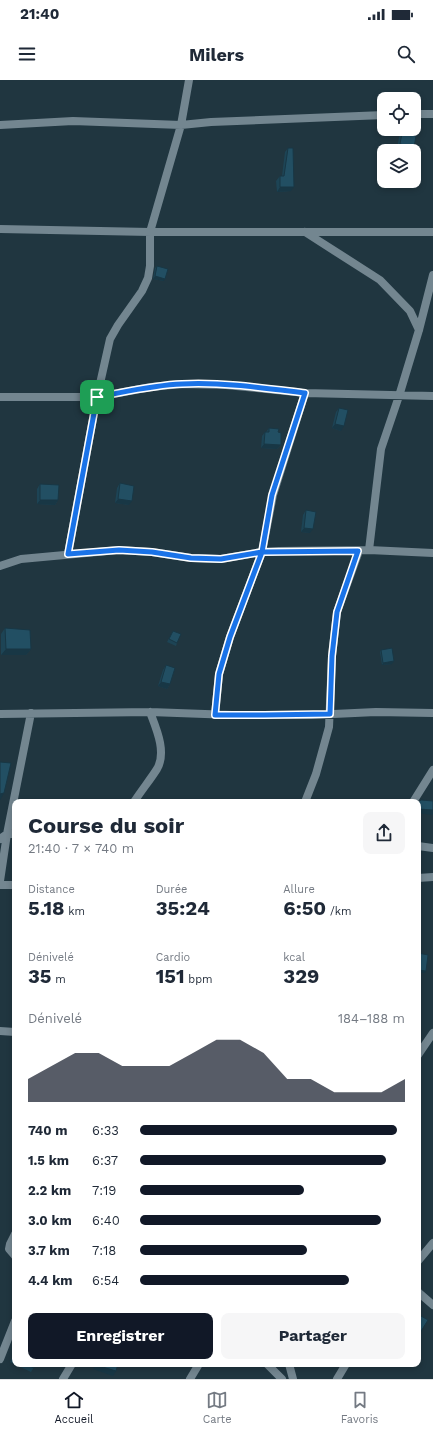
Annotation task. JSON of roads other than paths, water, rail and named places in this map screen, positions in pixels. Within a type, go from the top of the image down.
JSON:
[{"type":"street","points":[[68,554],[97,397],[110,339],[142,291],[148,278],[150,266],[150,232],[181,125],[189,80]]},
{"type":"street","points":[[421,114],[433,114]]},
{"type":"street","points":[[0,125],[73,122],[181,125],[211,122],[377,115]]},
{"type":"street","points":[[0,229],[150,232],[433,232]]},
{"type":"street","points":[[305,232],[380,280],[410,311],[419,330]]},
{"type":"street","points":[[369,550],[381,449],[419,330],[433,274]]},
{"type":"street","points":[[0,397],[97,397],[150,387],[182,384],[226,385],[305,393],[433,396]]},
{"type":"street","points":[[215,715],[219,674],[230,637],[262,552],[272,495],[305,393]]},
{"type":"street","points":[[0,566],[21,559],[119,550],[152,552],[191,558],[221,559],[262,552],[369,550],[433,553]]},
{"type":"street","points":[[306,799],[316,774],[329,727],[332,656],[337,612],[358,551]]},
{"type":"street","points":[[0,714],[150,712],[215,715],[376,712],[433,713]]},
{"type":"street","points":[[136,799],[158,768],[161,754],[157,731],[150,712]]},
{"type":"street","points":[[14,799],[31,713]]},
{"type":"street","points":[[415,799],[433,770]]},
{"type":"street","points":[[0,881],[12,810]]},
{"type":"street","points":[[421,846],[433,848]]},
{"type":"street","points":[[421,878],[433,877]]},
{"type":"street","points":[[0,885],[12,885]]},
{"type":"street","points":[[0,1031],[12,1032]]},
{"type":"street","points":[[421,1051],[433,1033]]},
{"type":"street","points":[[12,1240],[9,1248],[12,1252]]},
{"type":"street","points":[[421,1257],[433,1243]]},
{"type":"street","points":[[421,1295],[433,1305]]},
{"type":"street","points":[[0,1359],[12,1329]]},
{"type":"street","points":[[63,1379],[70,1367]]},
{"type":"street","points":[[190,1379],[196,1367]]},
{"type":"street","points":[[270,1367],[282,1379]]},
{"type":"street","points":[[290,1367],[293,1379]]},
{"type":"street","points":[[337,1379],[344,1367]]}]
